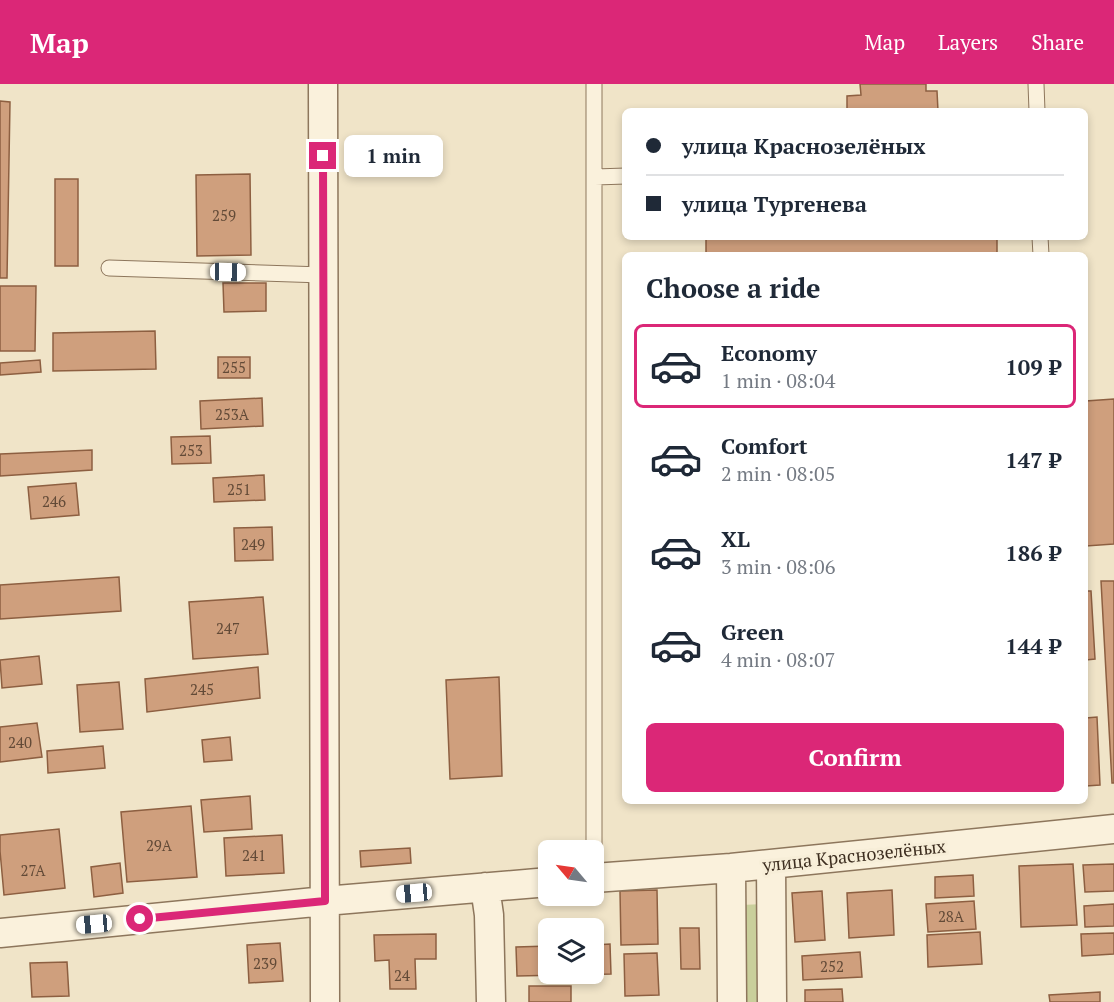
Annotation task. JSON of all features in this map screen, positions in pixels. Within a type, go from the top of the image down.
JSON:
[{"type":"street","points":[[323,84],[325,1002]]},
{"type":"street","name":"улица Краснозелёных","points":[[604,877],[731,868],[1114,829]]},
{"type":"street","points":[[771,864],[772,1002]]},
{"type":"street","points":[[731,868],[732,1002]]},
{"type":"street","points":[[0,933],[538,883]]},
{"type":"street","points":[[485,887],[489,915],[490,1002]]},
{"type":"lane","points":[[594,84],[594,840]]},
{"type":"lane","points":[[1036,84],[1037,108]]},
{"type":"lane","points":[[595,177],[622,176]]},
{"type":"lane","points":[[108,268],[323,275]]},
{"type":"green space","points":[[765,904],[765,1002],[741,1002],[741,905]]},
{"type":"building","points":[[860,84],[926,84],[926,91],[937,91],[938,108],[847,108],[847,96],[861,95]]},
{"type":"building","points":[[0,101],[10,102],[7,278],[0,278]]},
{"type":"building","points":[[250,174],[251,255],[197,256],[196,175]]},
{"type":"building","points":[[55,179],[78,179],[78,266],[55,266]]},
{"type":"building","points":[[706,240],[997,240],[997,252],[706,252]]},
{"type":"building","points":[[223,283],[266,283],[266,311],[224,312]]},
{"type":"building","points":[[0,286],[36,286],[35,351],[0,351]]},
{"type":"building","points":[[155,331],[156,369],[53,371],[53,333]]},
{"type":"building","points":[[218,357],[250,357],[250,378],[218,378]]},
{"type":"building","points":[[40,360],[41,372],[0,375],[0,363]]},
{"type":"building","points":[[262,398],[263,426],[201,429],[200,401]]},
{"type":"building","points":[[1114,399],[1114,544],[1088,546],[1088,401]]},
{"type":"building","points":[[210,436],[211,463],[172,464],[171,437]]},
{"type":"building","points":[[92,450],[92,470],[0,476],[0,454]]},
{"type":"building","points":[[264,475],[265,500],[214,502],[213,478]]},
{"type":"building","points":[[76,483],[79,515],[31,519],[28,487]]},
{"type":"building","points":[[272,527],[273,560],[235,561],[234,528]]},
{"type":"building","points":[[119,577],[121,611],[0,619],[0,585]]},
{"type":"building","points":[[1101,581],[1114,581],[1114,783],[1112,783]]},
{"type":"building","points":[[1088,591],[1091,591],[1095,659],[1088,660]]},
{"type":"building","points":[[263,597],[268,654],[193,659],[189,602]]},
{"type":"building","points":[[39,656],[42,684],[2,688],[0,660]]},
{"type":"building","points":[[258,667],[260,698],[147,712],[145,679]]},
{"type":"building","points":[[499,677],[502,776],[450,779],[446,680]]},
{"type":"building","points":[[119,682],[123,729],[80,732],[77,685]]},
{"type":"building","points":[[1097,717],[1100,785],[1088,786],[1088,718]]},
{"type":"building","points":[[37,723],[42,757],[0,762],[0,727]]},
{"type":"building","points":[[230,737],[232,760],[204,762],[202,740]]},
{"type":"building","points":[[103,746],[105,768],[48,773],[47,751]]},
{"type":"building","points":[[250,796],[252,829],[204,832],[201,800]]},
{"type":"building","points":[[191,806],[197,877],[127,882],[121,812]]},
{"type":"building","points":[[59,829],[65,888],[4,895],[0,835]]},
{"type":"building","points":[[282,835],[284,873],[226,876],[224,838]]},
{"type":"building","points":[[410,848],[411,863],[361,867],[360,851]]},
{"type":"building","points":[[120,863],[123,893],[94,897],[91,867]]},
{"type":"building","points":[[1073,864],[1077,925],[1021,927],[1019,866]]},
{"type":"building","points":[[1114,864],[1114,891],[1085,892],[1083,865]]},
{"type":"building","points":[[973,875],[974,896],[935,898],[935,877]]},
{"type":"building","points":[[657,890],[658,944],[621,945],[620,891]]},
{"type":"building","points":[[892,890],[894,935],[849,938],[847,893]]},
{"type":"building","points":[[822,891],[825,940],[795,942],[792,893]]},
{"type":"building","points":[[974,901],[976,929],[928,932],[926,904]]},
{"type":"building","points":[[1114,904],[1114,926],[1085,927],[1084,906]]},
{"type":"building","points":[[680,928],[699,928],[700,969],[681,969]]},
{"type":"building","points":[[980,932],[982,964],[928,967],[927,935]]},
{"type":"building","points":[[1114,933],[1114,954],[1082,956],[1081,934]]},
{"type":"building","points":[[436,934],[436,959],[415,959],[416,989],[390,989],[389,960],[375,961],[374,935]]},
{"type":"building","points":[[280,943],[283,981],[249,983],[247,945]]},
{"type":"building","points":[[604,944],[610,944],[611,974],[604,974]]},
{"type":"building","points":[[538,946],[538,976],[517,976],[516,947]]},
{"type":"building","points":[[860,952],[862,977],[803,980],[802,956]]},
{"type":"building","points":[[657,953],[659,995],[625,996],[624,954]]},
{"type":"building","points":[[67,962],[69,996],[32,997],[30,963]]},
{"type":"building","points":[[529,986],[571,986],[571,1002],[529,1002]]},
{"type":"building","points":[[842,989],[843,1002],[805,1002],[805,990]]},
{"type":"building","points":[[1100,992],[1100,1002],[1050,1002],[1049,995]]},
{"type":"route","points":[[140,919],[325,901],[323,156]]}]
